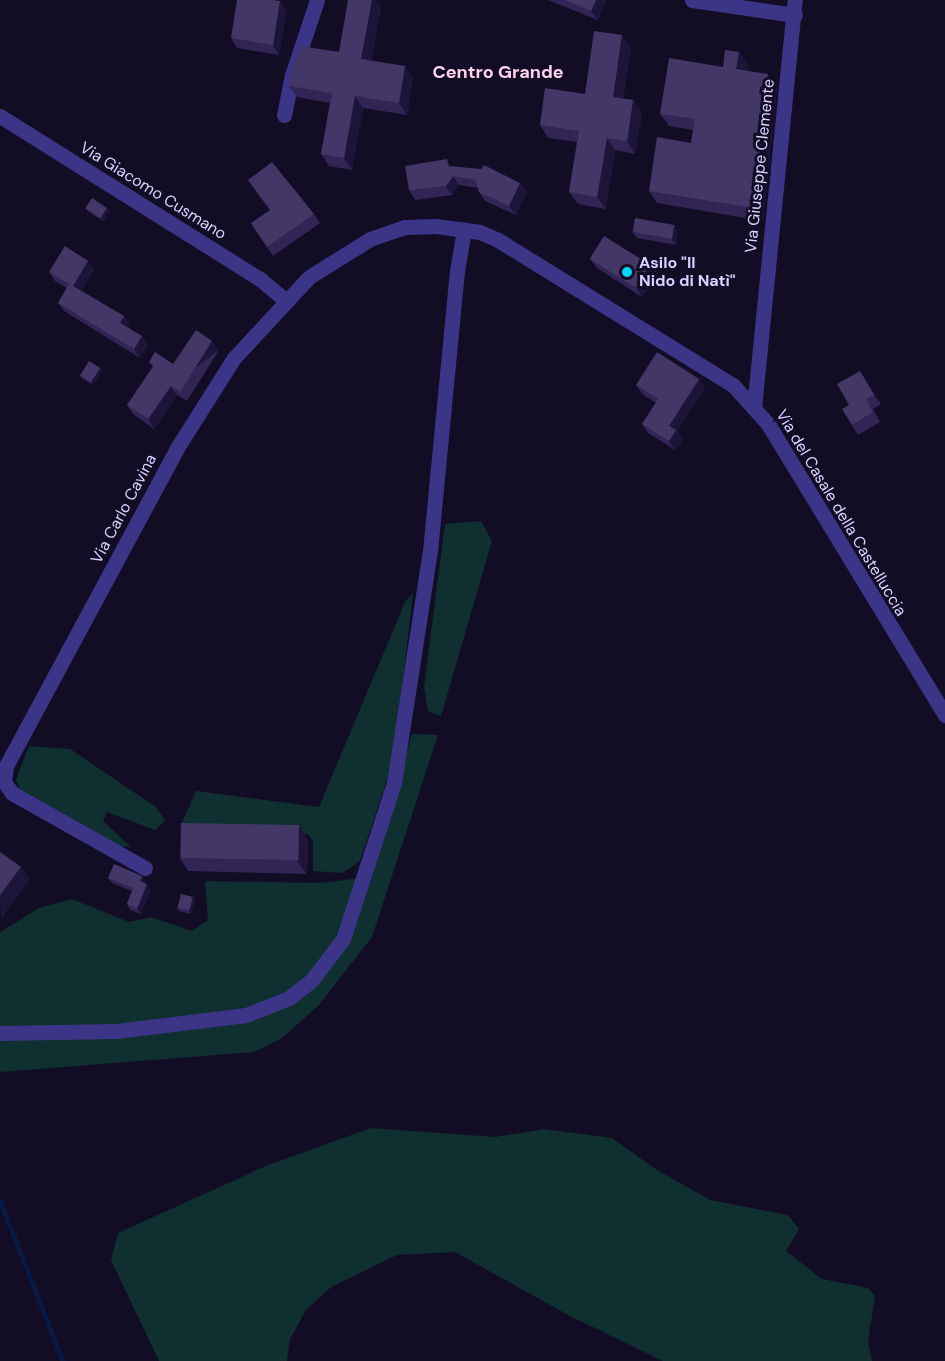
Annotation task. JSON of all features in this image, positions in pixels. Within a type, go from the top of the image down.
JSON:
[{"type":"street","points":[[284,115],[292,75],[317,0]]},
{"type":"street","points":[[692,0],[795,8]]},
{"type":"street","name":"Via Giuseppe Clemente","points":[[754,408],[795,8]]},
{"type":"street","name":"Via Giacomo Cusmano","points":[[0,116],[260,279],[285,300]]},
{"type":"street","name":"Via Carlo Cavina","points":[[145,868],[16,796],[2,778],[6,766],[207,397],[285,300],[309,277],[370,239],[405,227],[464,230]]},
{"type":"street","points":[[0,1034],[116,1031],[246,1015],[289,998],[311,981],[343,939],[394,783],[430,551],[457,271],[464,230]]},
{"type":"street","name":"Via del Casale della Castelluccia","points":[[464,230],[498,240],[733,385],[768,424],[945,715]]},
{"type":"green space","points":[[481,521],[492,541],[441,716],[428,711],[424,687],[445,524]]},
{"type":"green space","points":[[413,593],[394,759],[360,861],[342,873],[313,871],[313,841],[307,834],[181,825],[196,791],[319,807],[405,602]]},
{"type":"green space","points":[[412,734],[438,735],[372,937],[318,1006],[282,1038],[254,1052],[0,1072],[0,932],[39,908],[72,899],[129,922],[151,917],[192,931],[208,920],[205,881],[319,883],[361,878],[377,856]]},
{"type":"green space","points":[[29,746],[70,749],[156,807],[165,821],[155,830],[107,812],[103,821],[131,847],[119,846],[20,789],[16,780]]},
{"type":"green space","points":[[371,1128],[495,1137],[544,1129],[612,1138],[654,1168],[710,1200],[788,1215],[799,1229],[786,1251],[822,1279],[868,1288],[875,1296],[868,1342],[872,1361],[663,1361],[570,1316],[455,1252],[397,1255],[331,1287],[306,1310],[290,1339],[287,1361],[159,1361],[111,1260],[118,1233],[268,1165]]},
{"type":"building","points":[[237,0],[280,1],[273,45],[231,38]]},
{"type":"building","points":[[348,0],[372,0],[361,59],[405,66],[399,103],[355,96],[344,158],[321,154],[332,93],[289,86],[300,46],[339,52]]},
{"type":"building","points":[[565,0],[596,0],[591,11]]},
{"type":"building","points":[[594,31],[622,35],[613,97],[633,100],[627,141],[607,138],[597,197],[569,192],[579,131],[540,125],[545,88],[585,94]]},
{"type":"building","points":[[725,50],[739,52],[736,69],[768,74],[754,208],[649,191],[657,137],[691,143],[695,119],[660,114],[669,58],[723,67]]},
{"type":"building","points":[[447,159],[449,166],[481,169],[484,165],[520,183],[509,206],[479,192],[476,180],[453,176],[446,186],[409,190],[405,166]]},
{"type":"building","points":[[272,162],[314,214],[267,247],[251,223],[270,210],[248,180]]},
{"type":"building","points":[[92,198],[107,208],[100,218],[85,208]]},
{"type":"building","points":[[635,218],[674,225],[672,239],[633,232]]},
{"type":"building","name":"Asilo \"Il Nido di Natì\"","points":[[604,236],[650,265],[635,288],[590,259]]},
{"type":"building","points":[[65,246],[88,261],[73,286],[124,316],[120,323],[142,336],[134,349],[58,303],[69,284],[49,272]]},
{"type":"building","points":[[196,330],[212,341],[180,392],[171,386],[148,419],[127,405],[154,365],[149,362],[155,352],[173,364]]},
{"type":"building","points":[[657,352],[699,379],[669,426],[676,430],[669,441],[642,424],[658,399],[636,385]]},
{"type":"building","points":[[89,361],[100,368],[91,382],[80,375]]},
{"type":"building","points":[[860,371],[874,395],[866,399],[873,412],[852,425],[842,409],[849,405],[837,384]]},
{"type":"building","points":[[181,823],[299,825],[298,860],[180,858]]},
{"type":"building","points":[[0,852],[21,867],[0,895]]},
{"type":"building","points":[[114,864],[142,876],[140,881],[147,884],[137,909],[127,904],[133,888],[108,878]]},
{"type":"building","points":[[181,894],[193,897],[189,910],[178,908]]},
{"type":"waterway","points":[[0,1200],[63,1361]]},
{"type":"place","name":"Asilo \"Il Nido di Natì\"","points":[[627,272]]},
{"type":"district","name":"Centro Grande","points":[[498,72]]}]
